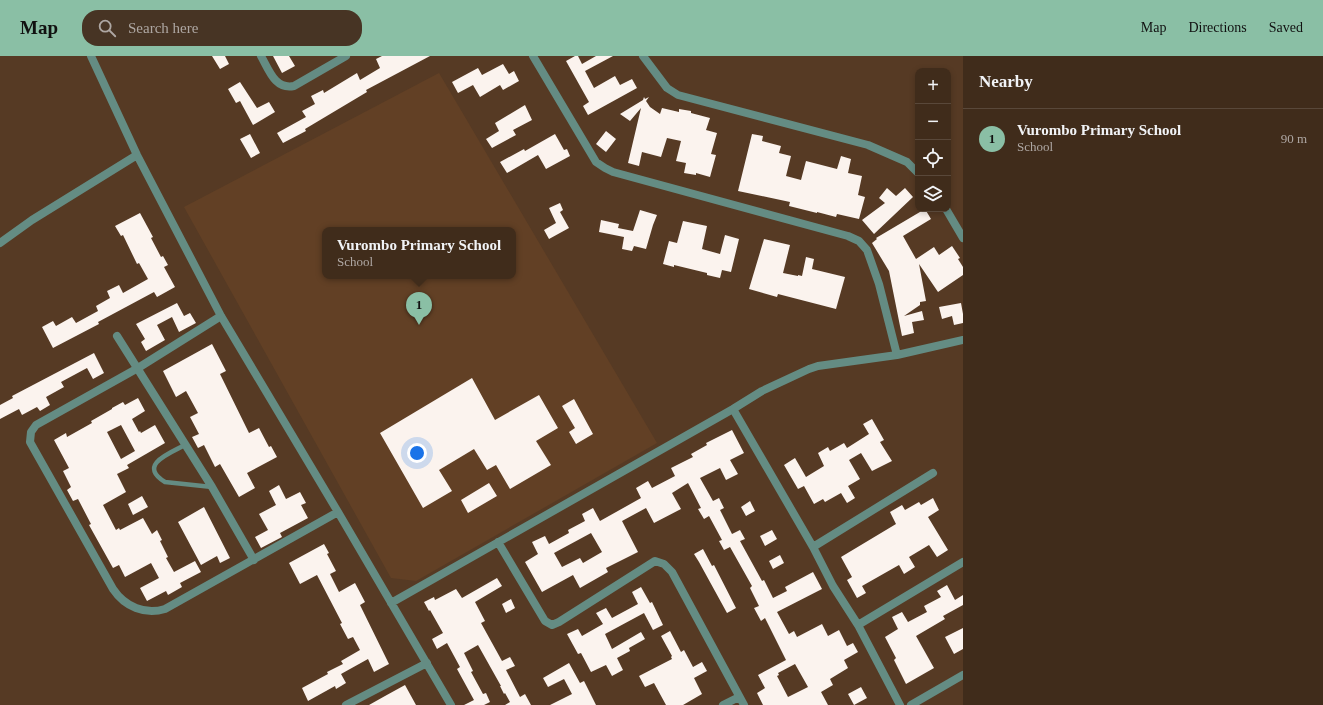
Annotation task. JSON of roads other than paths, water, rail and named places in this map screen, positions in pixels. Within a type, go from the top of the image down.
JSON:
[{"type":"street","points":[[91,56],[137,155],[221,316],[427,663],[450,705]]},
{"type":"street","points":[[261,56],[274,79],[287,88],[294,86],[346,56]]},
{"type":"street","points":[[533,56],[596,162],[605,168],[613,172],[848,236],[859,241],[867,250],[880,284],[898,355]]},
{"type":"street","points":[[642,56],[667,88],[678,95],[868,145],[907,162],[915,170]]},
{"type":"street","points":[[0,243],[32,220],[137,155]]},
{"type":"street","points":[[948,212],[963,238]]},
{"type":"street","points":[[221,316],[138,368],[36,425],[31,432],[30,442],[113,590],[125,602],[141,610],[156,612],[165,609],[338,512]]},
{"type":"street","points":[[117,336],[212,487],[254,560]]},
{"type":"street","points":[[391,603],[733,409],[762,391],[814,367],[898,355],[963,340]]},
{"type":"street","points":[[733,409],[833,586],[858,625],[900,705]]},
{"type":"street","points":[[812,547],[933,473]]},
{"type":"street","points":[[498,542],[545,621],[552,625],[655,561],[664,564],[672,572],[744,705]]},
{"type":"street","points":[[858,625],[963,562]]},
{"type":"street","points":[[346,705],[427,663]]},
{"type":"street","points":[[911,705],[963,675]]},
{"type":"street","points":[[723,705],[739,697]]},
{"type":"lane","points":[[185,445],[157,460],[154,464],[154,469],[160,479],[165,482],[212,487]]},
{"type":"place","name":"Vurombo Primary School","points":[[419,325]]}]
